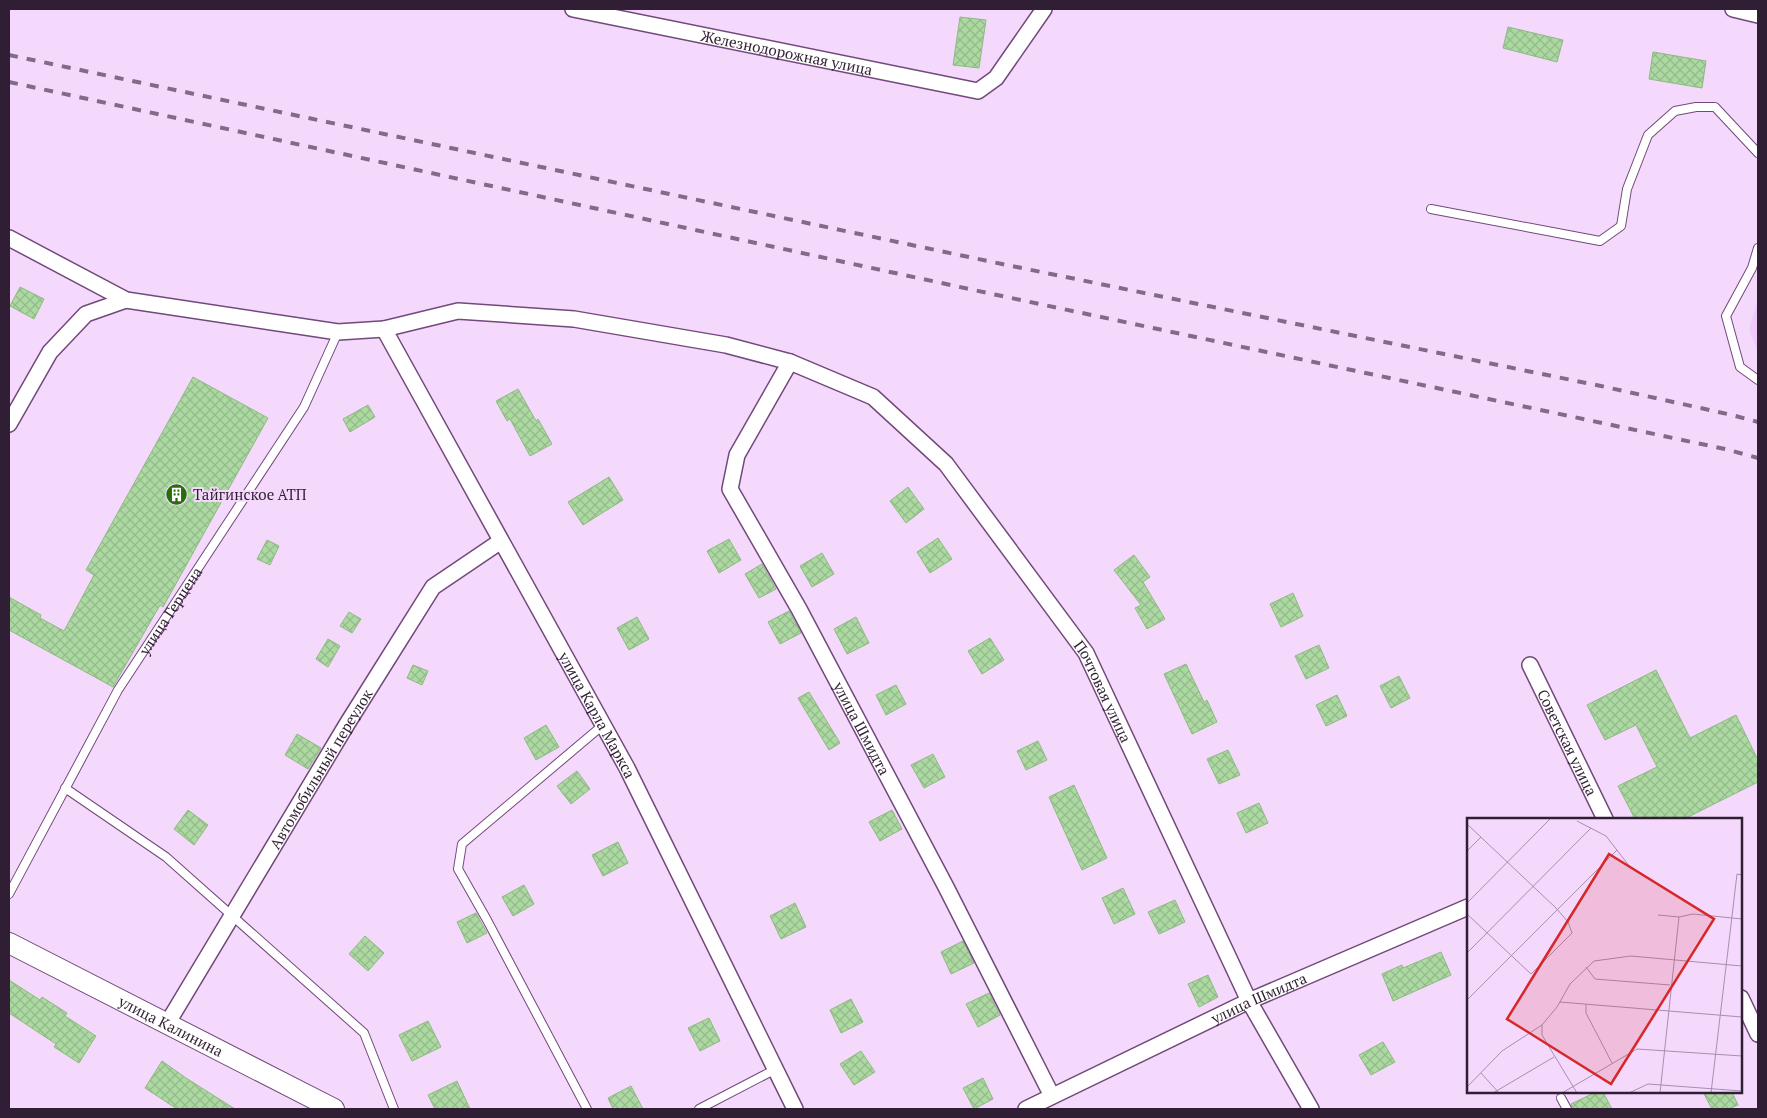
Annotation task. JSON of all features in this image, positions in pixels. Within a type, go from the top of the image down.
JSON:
[{"type":"main road","name":"улица Калинина","points":[[9,943],[334,1109]]},
{"type":"street","name":"Железнодорожная улица","points":[[574,9],[978,91],[996,78],[1044,9]]},
{"type":"street","points":[[1733,9],[1758,15]]},
{"type":"street","points":[[9,238],[126,300]]},
{"type":"street","points":[[9,424],[50,352],[86,314],[126,300]]},
{"type":"street","name":"Почтовая улица","points":[[126,300],[338,332],[384,329],[458,311],[574,319],[726,345],[790,362],[873,397],[946,464],[1086,653],[1249,1001],[1311,1109]]},
{"type":"street","name":"улица Карла Маркса","points":[[384,329],[627,768],[795,1109]]},
{"type":"street","name":"улица Шмидта","points":[[790,362],[737,455],[730,489],[800,609],[946,887],[1052,1096]]},
{"type":"street","name":"Автомобильный переулок","points":[[167,1024],[347,724],[433,587],[502,541]]},
{"type":"street","name":"Советская улица","points":[[1530,665],[1605,818]]},
{"type":"street","name":"улица Шмидта","points":[[1026,1109],[1249,1001],[1467,907]]},
{"type":"street","points":[[1742,1000],[1758,1034]]},
{"type":"lane","points":[[1431,209],[1600,241],[1621,226],[1627,189],[1648,135],[1675,111],[1696,107],[1715,107],[1758,152]]},
{"type":"lane","points":[[1758,248],[1752,268],[1726,316],[1740,368],[1758,380]]},
{"type":"lane","name":"улица Герцена","points":[[9,894],[118,690],[304,407],[338,332]]},
{"type":"lane","points":[[587,1109],[492,928],[458,869],[462,844],[603,725]]},
{"type":"lane","points":[[65,788],[166,857],[364,1033],[394,1109]]},
{"type":"lane","points":[[699,1109],[776,1069]]},
{"type":"lane","points":[[1561,1098],[1567,1109]]},
{"type":"shaded area","points":[[1758,299],[1758,352],[1749,330]]},
{"type":"building","points":[[960,17],[986,20],[979,68],[953,65]]},
{"type":"building","points":[[1508,27],[1563,40],[1557,62],[1503,48]]},
{"type":"building","points":[[1653,52],[1706,61],[1702,88],[1649,79]]},
{"type":"building","points":[[20,287],[44,299],[34,319],[10,306]]},
{"type":"building","name":"Тайгинское АТП","points":[[193,377],[268,418],[163,607],[160,605],[113,687],[9,630],[9,597],[41,615],[40,618],[64,631],[94,575],[86,570]]},
{"type":"building","points":[[518,389],[536,421],[538,419],[552,444],[530,456],[510,419],[507,421],[496,401]]},
{"type":"building","points":[[368,405],[375,417],[350,432],[343,419]]},
{"type":"building","points":[[609,477],[623,500],[583,525],[568,502]]},
{"type":"building","points":[[908,487],[924,509],[906,523],[890,501]]},
{"type":"building","points":[[938,538],[952,559],[930,573],[917,552]]},
{"type":"building","points":[[729,539],[741,560],[719,573],[707,551]]},
{"type":"building","points":[[267,540],[279,546],[270,565],[257,559]]},
{"type":"building","points":[[822,553],[834,574],[812,587],[800,566]]},
{"type":"building","points":[[1134,555],[1150,577],[1143,582],[1165,619],[1147,629],[1135,608],[1141,605],[1114,570]]},
{"type":"building","points":[[762,564],[776,589],[759,598],[745,574]]},
{"type":"building","points":[[1293,593],[1303,616],[1281,627],[1270,604]]},
{"type":"building","points":[[789,611],[801,633],[780,644],[768,622]]},
{"type":"building","points":[[349,612],[361,619],[352,633],[340,626]]},
{"type":"building","points":[[637,617],[649,639],[629,650],[617,628]]},
{"type":"building","points":[[856,617],[869,643],[847,654],[834,629]]},
{"type":"building","points":[[990,638],[1004,660],[982,674],[968,651]]},
{"type":"building","points":[[328,639],[340,646],[328,667],[316,659]]},
{"type":"building","points":[[1319,645],[1329,668],[1306,679],[1295,656]]},
{"type":"building","points":[[1186,664],[1204,702],[1207,700],[1217,722],[1192,734],[1164,674]]},
{"type":"building","points":[[413,665],[428,671],[422,685],[407,678]]},
{"type":"building","points":[[1656,670],[1690,738],[1736,715],[1758,760],[1758,782],[1686,818],[1634,818],[1618,786],[1657,767],[1636,725],[1605,740],[1587,705]]},
{"type":"building","points":[[1399,676],[1410,698],[1391,708],[1380,686]]},
{"type":"building","points":[[896,685],[906,704],[886,715],[876,695]]},
{"type":"building","points":[[809,692],[840,743],[829,750],[798,698]]},
{"type":"building","points":[[1337,695],[1347,716],[1326,726],[1316,705]]},
{"type":"building","points":[[546,725],[559,747],[536,760],[524,738]]},
{"type":"building","points":[[297,734],[321,748],[308,769],[285,755]]},
{"type":"building","points":[[1038,741],[1047,760],[1026,770],[1017,751]]},
{"type":"building","points":[[1228,750],[1240,775],[1219,784],[1207,759]]},
{"type":"building","points":[[933,754],[945,777],[924,788],[911,765]]},
{"type":"building","points":[[577,771],[590,789],[571,804],[557,786]]},
{"type":"building","points":[[1074,785],[1107,858],[1082,870],[1049,797]]},
{"type":"building","points":[[1259,803],[1268,823],[1246,833],[1237,813]]},
{"type":"building","points":[[188,810],[208,825],[194,845],[174,829]]},
{"type":"building","points":[[892,810],[902,829],[880,841],[869,822]]},
{"type":"building","points":[[618,842],[628,863],[603,876],[592,855]]},
{"type":"building","points":[[524,885],[534,904],[513,916],[502,897]]},
{"type":"building","points":[[1123,888],[1135,914],[1114,924],[1102,898]]},
{"type":"building","points":[[1175,900],[1185,922],[1159,934],[1148,912]]},
{"type":"building","points":[[795,903],[806,927],[781,939],[770,916]]},
{"type":"building","points":[[476,913],[487,933],[467,943],[457,922]]},
{"type":"building","points":[[365,936],[384,953],[368,971],[349,954]]},
{"type":"building","points":[[963,941],[974,963],[951,974],[941,952]]},
{"type":"building","points":[[1441,952],[1451,975],[1393,1001],[1382,974],[1402,965],[1403,968]]},
{"type":"building","points":[[1208,975],[1218,997],[1199,1007],[1188,984]]},
{"type":"building","points":[[9,980],[40,1000],[42,997],[67,1013],[65,1016],[96,1036],[79,1063],[54,1047],[56,1044],[9,1013]]},
{"type":"building","points":[[989,993],[1000,1015],[978,1027],[966,1004]]},
{"type":"building","points":[[851,999],[863,1022],[841,1033],[830,1010]]},
{"type":"building","points":[[709,1018],[720,1041],[700,1051],[688,1028]]},
{"type":"building","points":[[428,1021],[441,1047],[412,1061],[399,1035]]},
{"type":"building","points":[[1383,1042],[1395,1062],[1371,1075],[1359,1055]]},
{"type":"building","points":[[861,1051],[875,1072],[854,1085],[840,1064]]},
{"type":"building","points":[[162,1061],[235,1109],[177,1109],[145,1088]]},
{"type":"building","points":[[983,1078],[993,1099],[974,1109],[963,1088]]},
{"type":"building","points":[[457,1081],[470,1109],[435,1109],[428,1095]]},
{"type":"building","points":[[631,1086],[643,1109],[613,1109],[608,1098]]},
{"type":"building","points":[[1594,1093],[1604,1093],[1612,1109],[1573,1109],[1571,1104]]},
{"type":"building","points":[[1704,1093],[1732,1093],[1738,1105],[1728,1109],[1712,1109]]},
{"type":"railway","points":[[9,55],[1002,264],[1601,386],[1758,422]]},
{"type":"railway","points":[[9,82],[997,295],[1725,449],[1758,458]]},
{"type":"place","name":"Тайгинское АТП","points":[[177,494]]}]
